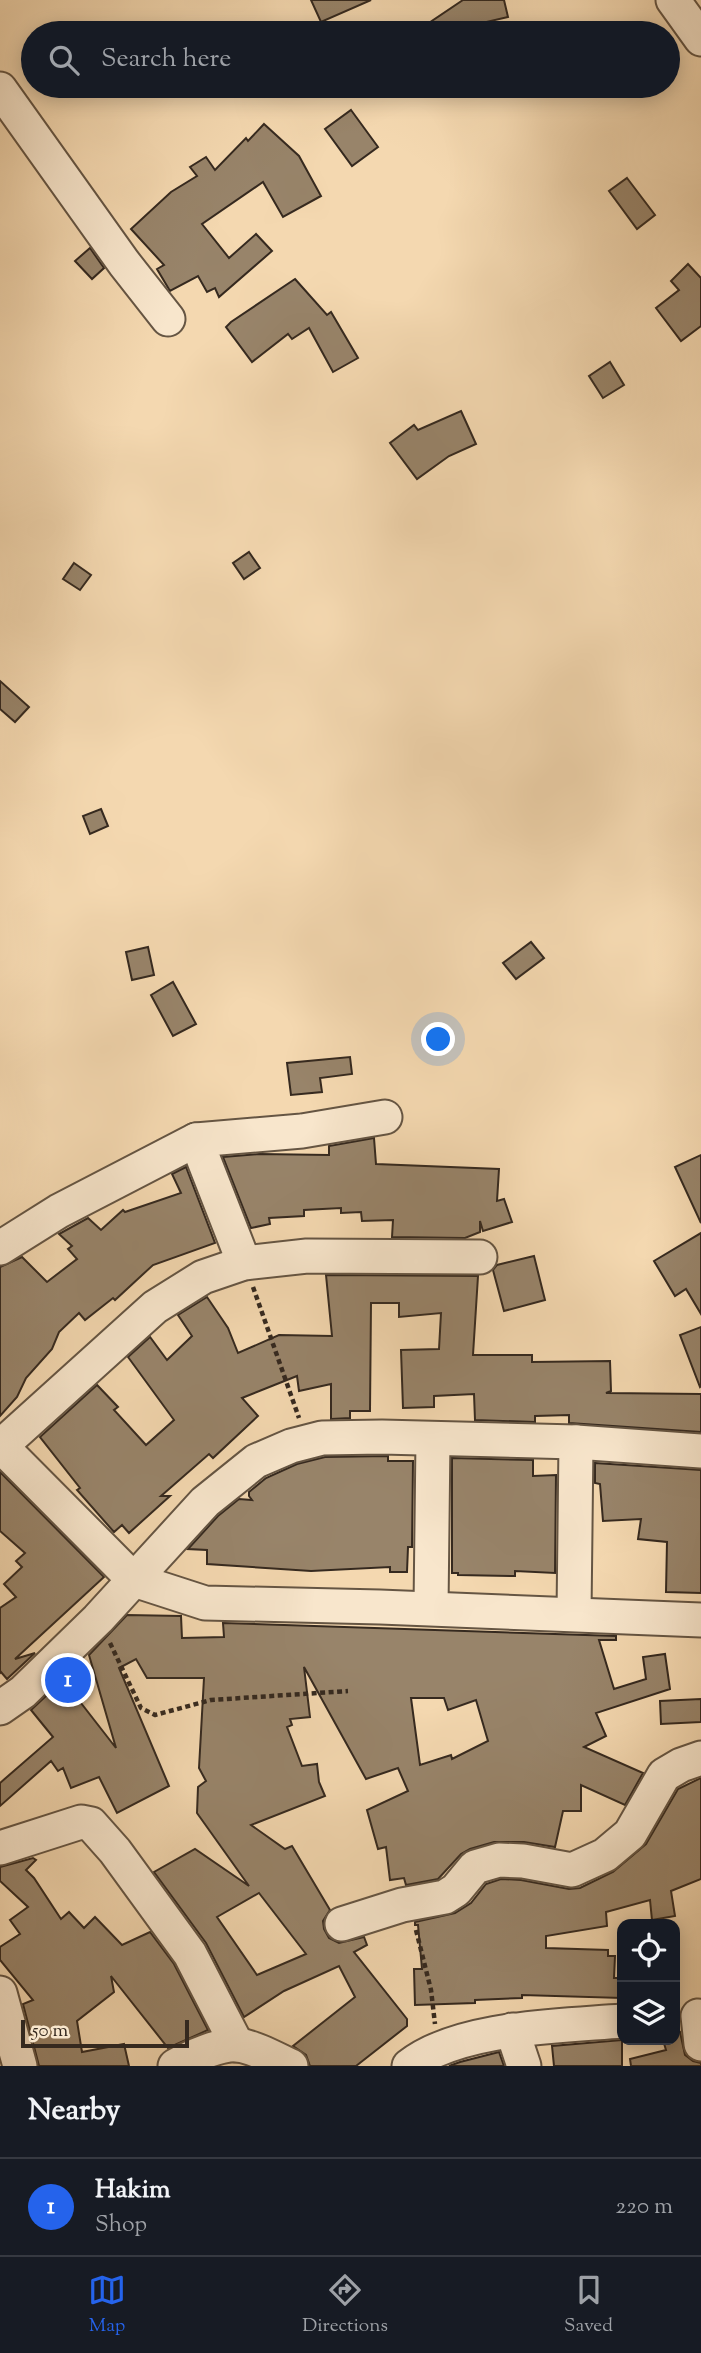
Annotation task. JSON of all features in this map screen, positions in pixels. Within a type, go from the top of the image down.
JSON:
[{"type":"street","points":[[673,0],[701,39]]},
{"type":"street","points":[[0,89],[124,263],[168,319]]},
{"type":"street","points":[[0,1248],[59,1212],[196,1140],[302,1130],[386,1117]]},
{"type":"street","points":[[196,1140],[244,1263]]},
{"type":"street","points":[[481,1257],[307,1255],[244,1263],[203,1277],[155,1307],[0,1446],[134,1580],[205,1603],[431,1608],[701,1620]]},
{"type":"street","points":[[0,1726],[12,1700],[98,1619],[205,1502],[256,1461],[291,1446],[322,1438],[433,1439],[576,1443],[701,1451]]},
{"type":"street","points":[[431,1608],[433,1439]]},
{"type":"street","points":[[574,1614],[576,1443]]},
{"type":"street","points":[[342,1924],[409,1904],[445,1897],[456,1890],[475,1867],[499,1860],[523,1861],[572,1870],[605,1856],[630,1834],[664,1775],[701,1758]]},
{"type":"street","points":[[0,1848],[81,1822],[90,1824],[115,1851],[190,1954],[237,2045]]},
{"type":"street","points":[[0,1993],[20,2066]]},
{"type":"street","points":[[409,2066],[438,2049],[512,2030],[617,2021]]},
{"type":"street","points":[[512,2030],[524,2066]]},
{"type":"street","points":[[176,2066],[209,2051],[237,2045],[290,2066]]},
{"type":"path","points":[[244,1263],[307,1442]]},
{"type":"path","points":[[98,1619],[141,1708],[155,1715],[211,1700],[348,1691]]},
{"type":"path","points":[[409,1904],[432,1990],[438,2049]]},
{"type":"building","points":[[311,0],[371,0],[323,21],[321,21]]},
{"type":"building","points":[[463,0],[504,0],[508,17],[491,21],[432,21]]},
{"type":"building","points":[[351,110],[378,147],[352,166],[325,129]]},
{"type":"building","points":[[264,124],[299,156],[321,196],[283,217],[263,182],[202,224],[229,258],[256,234],[272,251],[219,297],[215,288],[207,292],[198,276],[170,291],[157,269],[164,265],[131,229],[171,192],[197,176],[190,167],[206,157],[215,170],[246,138],[248,141]]},
{"type":"building","points":[[627,178],[655,215],[637,229],[609,191]]},
{"type":"building","points":[[90,248],[104,268],[92,279],[75,261]]},
{"type":"building","points":[[688,264],[701,278],[701,326],[681,341],[656,308],[679,290],[671,281]]},
{"type":"building","points":[[295,279],[327,315],[331,312],[358,358],[333,372],[309,328],[292,339],[288,334],[252,362],[226,327]]},
{"type":"building","points":[[610,362],[624,385],[603,398],[589,376]]},
{"type":"building","points":[[461,411],[476,444],[449,456],[417,479],[390,443],[414,425],[418,430]]},
{"type":"building","points":[[249,552],[260,568],[244,579],[233,563]]},
{"type":"building","points":[[74,563],[91,575],[80,590],[63,579]]},
{"type":"building","points":[[0,681],[29,707],[15,722],[0,709]]},
{"type":"building","points":[[101,809],[108,826],[90,834],[83,816]]},
{"type":"building","points":[[531,942],[544,958],[516,979],[503,963]]},
{"type":"building","points":[[148,947],[154,975],[132,980],[126,952]]},
{"type":"building","points":[[173,982],[196,1024],[173,1036],[151,995]]},
{"type":"building","points":[[350,1057],[352,1074],[320,1078],[322,1092],[291,1095],[287,1063]]},
{"type":"building","points":[[374,1138],[376,1164],[499,1169],[497,1201],[504,1199],[512,1222],[483,1231],[480,1221],[480,1232],[465,1238],[392,1237],[393,1220],[362,1221],[361,1212],[341,1213],[341,1208],[304,1210],[304,1216],[269,1218],[270,1224],[251,1228],[223,1157],[259,1154],[329,1155],[329,1146]]},
{"type":"building","points":[[701,1155],[701,1223],[675,1167]]},
{"type":"building","points":[[186,1167],[215,1243],[153,1265],[115,1300],[113,1298],[85,1320],[79,1313],[59,1332],[52,1349],[26,1378],[17,1397],[0,1416],[0,1267],[22,1257],[47,1282],[77,1259],[68,1249],[72,1246],[59,1234],[88,1218],[101,1230],[123,1210],[125,1212],[181,1193],[172,1174]]},
{"type":"building","points":[[701,1233],[701,1314],[686,1289],[675,1296],[654,1261]]},
{"type":"building","points":[[534,1256],[545,1300],[504,1311],[493,1270],[497,1265]]},
{"type":"building","points":[[326,1275],[478,1276],[473,1355],[532,1355],[532,1362],[610,1361],[611,1391],[606,1393],[701,1394],[701,1432],[569,1423],[569,1415],[535,1416],[535,1422],[475,1420],[474,1394],[434,1396],[434,1407],[403,1408],[401,1350],[439,1349],[441,1313],[399,1317],[399,1303],[371,1303],[370,1411],[350,1411],[350,1418],[331,1419],[331,1384],[299,1391],[297,1376],[242,1398],[258,1416],[213,1458],[209,1454],[161,1496],[170,1496],[129,1533],[122,1525],[114,1532],[77,1490],[80,1488],[40,1437],[97,1385],[118,1407],[114,1410],[146,1445],[174,1420],[128,1357],[150,1337],[167,1360],[192,1336],[178,1315],[207,1297],[228,1328],[238,1353],[279,1335],[332,1336]]},
{"type":"building","points":[[701,1327],[701,1386],[700,1387],[680,1335]]},
{"type":"building","points":[[388,1456],[388,1461],[413,1461],[412,1547],[408,1547],[407,1572],[390,1572],[390,1567],[311,1571],[207,1564],[207,1550],[188,1549],[218,1516],[239,1499],[252,1500],[249,1492],[266,1478],[297,1464],[325,1457]]},
{"type":"building","points":[[452,1458],[533,1460],[533,1476],[556,1475],[555,1573],[515,1571],[515,1576],[452,1573]]},
{"type":"building","points":[[595,1463],[701,1470],[701,1593],[666,1592],[667,1542],[638,1539],[641,1519],[603,1521],[600,1484],[595,1483]]},
{"type":"building","points":[[0,1472],[104,1577],[15,1659],[35,1653],[7,1679],[0,1673],[0,1608],[16,1597],[4,1584],[22,1567],[16,1561],[25,1553],[0,1531]]},
{"type":"building","points":[[127,1615],[181,1616],[182,1638],[224,1637],[223,1623],[616,1636],[616,1640],[599,1640],[614,1689],[646,1679],[643,1657],[665,1654],[670,1689],[596,1713],[606,1736],[584,1747],[643,1773],[625,1805],[581,1785],[581,1811],[563,1811],[555,1847],[524,1842],[494,1842],[461,1854],[438,1879],[406,1885],[404,1878],[390,1880],[386,1847],[378,1849],[367,1810],[408,1791],[398,1768],[366,1779],[304,1667],[310,1717],[290,1719],[292,1725],[287,1727],[302,1766],[317,1764],[319,1782],[325,1796],[251,1825],[285,1849],[292,1846],[330,1910],[323,1921],[329,1938],[339,1943],[364,1937],[367,1945],[354,1952],[407,2019],[407,2026],[356,2066],[310,2066],[306,2055],[293,2046],[355,1997],[339,1966],[284,1991],[244,2017],[206,1943],[154,1872],[195,1849],[249,1886],[197,1813],[198,1787],[206,1781],[199,1768],[204,1678],[147,1678],[136,1659],[119,1668],[169,1786],[117,1813],[99,1777],[71,1788],[63,1768],[58,1771],[51,1761],[0,1806],[0,1783],[53,1737],[31,1710],[63,1680],[116,1748],[89,1655]],"holes":[[[411,1698],[444,1698],[448,1710],[476,1700],[488,1741],[452,1759],[451,1755],[420,1765]],[[259,1893],[306,1954],[257,1975],[217,1917]]]},
{"type":"building","points":[[701,1699],[701,1722],[661,1724],[660,1701]]},
{"type":"building","points":[[701,1778],[701,1879],[671,1891],[675,1916],[652,1919],[650,1900],[606,1912],[607,1926],[546,1936],[546,1948],[608,1950],[608,1956],[615,1956],[617,1998],[522,1995],[522,1998],[475,2000],[475,2003],[415,2005],[414,1969],[422,1969],[418,1925],[415,1925],[415,1922],[455,1913],[471,1903],[486,1884],[501,1879],[569,1889],[580,1888],[613,1872],[646,1844],[678,1789]]},
{"type":"building","points":[[33,1858],[36,1860],[26,1870],[61,1919],[69,1912],[84,1928],[95,1917],[122,1945],[150,1932],[174,1964],[208,2030],[168,2048],[111,1976],[114,1992],[77,2021],[82,2052],[124,2044],[129,2066],[39,2066],[23,2004],[33,2000],[0,1960],[0,1947],[20,1934],[10,1920],[28,1907],[0,1881],[0,1867]]},
{"type":"building","points":[[680,2032],[685,2055],[701,2063],[701,2066],[631,2066],[630,2059],[666,2050],[664,2045],[680,2045]]},
{"type":"building","points":[[617,2040],[617,2045],[622,2045],[622,2066],[554,2066],[552,2046]]},
{"type":"building","points":[[499,2052],[504,2066],[449,2066],[460,2062]]},
{"type":"place","name":"Hakim","points":[[68,1680]]}]
